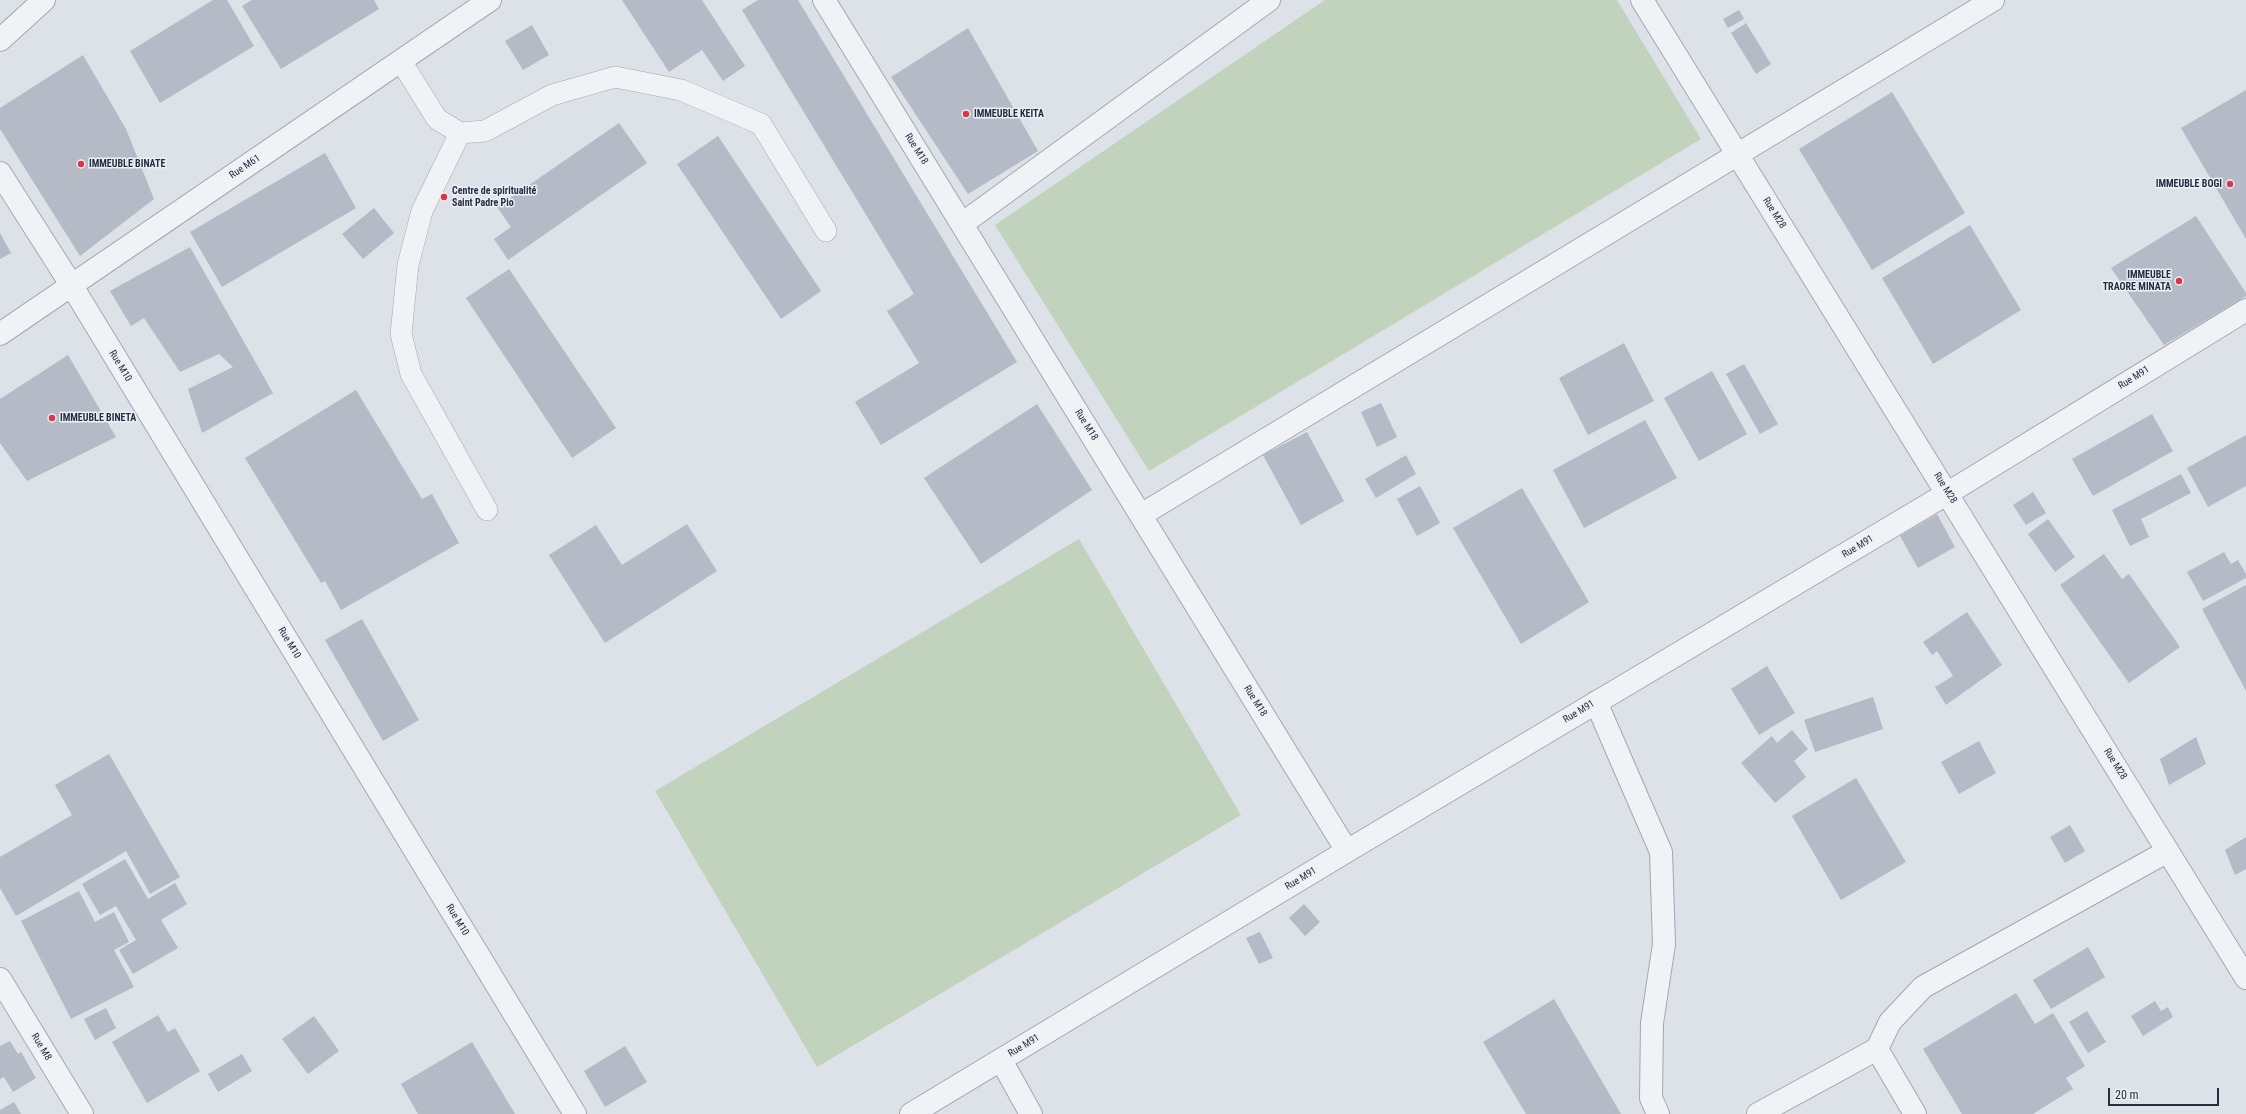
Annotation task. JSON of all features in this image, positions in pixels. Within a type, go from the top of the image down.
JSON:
[{"type":"street","points":[[0,40],[44,0]]},
{"type":"street","name":"Rue M61","points":[[0,334],[490,0]]},
{"type":"street","name":"Rue M18","points":[[824,0],[1347,851]]},
{"type":"street","points":[[962,224],[1269,0]]},
{"type":"street","name":"Rue M28","points":[[1642,0],[1948,493],[2246,978]]},
{"type":"street","points":[[1141,515],[1993,0]]},
{"type":"street","name":"Rue M10","points":[[0,173],[72,286],[575,1114]]},
{"type":"street","name":"Rue M91","points":[[911,1114],[1347,851],[1948,493],[2246,310]]},
{"type":"street","points":[[1596,702],[1661,852],[1664,944],[1652,1023],[1652,1098],[1658,1114]]},
{"type":"street","points":[[1758,1114],[1876,1049],[1890,1022],[1923,987],[2168,851]]},
{"type":"street","name":"Rue M8","points":[[0,979],[82,1114]]},
{"type":"street","points":[[1876,1049],[1915,1114]]},
{"type":"street","points":[[1000,1060],[1031,1114]]},
{"type":"lane","points":[[400,62],[437,119],[460,133],[485,131],[552,95],[615,77],[681,90],[761,124],[826,231]]},
{"type":"lane","points":[[460,133],[422,211],[408,265],[401,334],[410,374],[487,510]]},
{"type":"green space","points":[[1325,0],[1617,0],[1701,139],[1149,471],[995,225]]},
{"type":"green space","points":[[1079,539],[1241,815],[817,1067],[655,791]]},
{"type":"building","points":[[213,0],[227,0],[254,46],[160,103],[130,51]]},
{"type":"building","points":[[252,0],[374,0],[379,9],[281,69],[242,6]]},
{"type":"building","points":[[622,0],[702,0],[745,66],[723,81],[702,50],[669,72]]},
{"type":"building","points":[[758,0],[798,0],[1017,362],[881,445],[855,402],[919,363],[887,311],[914,294],[742,10]]},
{"type":"building","points":[[1739,10],[1744,19],[1728,28],[1723,19]]},
{"type":"building","points":[[1746,23],[1771,64],[1756,74],[1731,33]]},
{"type":"building","points":[[532,25],[549,55],[523,70],[505,41]]},
{"type":"building","name":"IMMEUBLE KEITA","points":[[968,28],[1038,151],[968,194],[891,77]]},
{"type":"building","name":"IMMEUBLE BINATE","points":[[83,55],[126,129],[154,199],[80,256],[0,129],[0,108]]},
{"type":"building","name":"IMMEUBLE BOGI","points":[[2246,90],[2246,239],[2181,128]]},
{"type":"building","points":[[1892,92],[1965,213],[1872,270],[1799,149]]},
{"type":"building","points":[[619,123],[647,163],[508,260],[494,239],[511,227],[497,207]]},
{"type":"building","points":[[718,136],[821,291],[781,319],[677,164]]},
{"type":"building","points":[[325,153],[356,208],[222,287],[190,232]]},
{"type":"building","points":[[374,208],[394,233],[363,259],[342,234]]},
{"type":"building","name":"IMMEUBLE TRAORE MINATA","points":[[2196,216],[2246,293],[2246,296],[2164,345],[2111,268]]},
{"type":"building","points":[[1970,225],[2021,310],[1933,364],[1882,278]]},
{"type":"building","points":[[0,233],[11,253],[0,259]]},
{"type":"building","points":[[190,247],[273,393],[202,433],[188,389],[233,367],[219,354],[180,372],[144,318],[131,326],[110,291]]},
{"type":"building","points":[[509,269],[616,428],[572,458],[466,298]]},
{"type":"building","points":[[1624,343],[1654,401],[1588,435],[1559,378]]},
{"type":"building","name":"IMMEUBLE BINETA","points":[[68,355],[116,437],[27,481],[0,443],[0,399]]},
{"type":"building","points":[[1744,364],[1778,424],[1760,434],[1726,374]]},
{"type":"building","points":[[1712,371],[1747,434],[1699,461],[1664,398]]},
{"type":"building","points":[[356,390],[422,499],[432,494],[459,543],[341,610],[325,581],[321,583],[245,458]]},
{"type":"building","points":[[1381,403],[1397,437],[1377,447],[1361,412]]},
{"type":"building","points":[[1037,404],[1092,490],[981,564],[924,478]]},
{"type":"building","points":[[2152,414],[2173,451],[2093,496],[2072,459]]},
{"type":"building","points":[[1645,420],[1677,478],[1584,528],[1553,470]]},
{"type":"building","points":[[1307,432],[1344,501],[1301,525],[1263,455]]},
{"type":"building","points":[[2246,435],[2246,486],[2208,507],[2187,468]]},
{"type":"building","points":[[1406,455],[1416,474],[1376,498],[1365,479]]},
{"type":"building","points":[[2181,474],[2191,493],[2141,519],[2149,537],[2130,546],[2112,510]]},
{"type":"building","points":[[1420,486],[1440,523],[1417,536],[1397,499]]},
{"type":"building","points":[[1522,488],[1589,602],[1521,644],[1453,528]]},
{"type":"building","points":[[2033,492],[2046,513],[2026,525],[2013,505]]},
{"type":"building","points":[[1937,514],[1955,547],[1918,568],[1900,536]]},
{"type":"building","points":[[2048,519],[2075,557],[2055,572],[2028,534]]},
{"type":"building","points":[[687,524],[717,571],[605,643],[549,555],[596,525],[622,565]]},
{"type":"building","points":[[2224,552],[2231,564],[2238,560],[2246,574],[2246,578],[2203,601],[2187,572]]},
{"type":"building","points":[[2104,554],[2122,579],[2129,574],[2180,647],[2129,683],[2060,585]]},
{"type":"building","points":[[2246,585],[2246,691],[2202,609]]},
{"type":"building","points":[[1967,612],[2002,665],[1946,705],[1935,687],[1953,676],[1937,651],[1932,655],[1923,642]]},
{"type":"building","points":[[362,619],[419,720],[383,741],[325,640]]},
{"type":"building","points":[[1767,666],[1795,713],[1759,735],[1731,689]]},
{"type":"building","points":[[1873,697],[1883,729],[1815,752],[1804,720]]},
{"type":"building","points":[[1792,730],[1808,749],[1794,761],[1806,777],[1775,803],[1741,763],[1772,736],[1777,743]]},
{"type":"building","points":[[2196,737],[2206,764],[2169,785],[2160,759]]},
{"type":"building","points":[[1979,741],[1996,773],[1959,794],[1941,762]]},
{"type":"building","points":[[109,754],[180,877],[150,894],[126,851],[16,916],[0,888],[0,857],[72,815],[55,785]]},
{"type":"building","points":[[1856,778],[1906,862],[1841,900],[1792,816]]},
{"type":"building","points":[[2070,825],[2085,851],[2065,863],[2050,837]]},
{"type":"building","points":[[2246,837],[2246,869],[2235,875],[2225,850]]},
{"type":"building","points":[[125,859],[148,899],[175,883],[187,904],[161,920],[178,948],[133,974],[119,950],[136,940],[116,906],[100,915],[82,884]]},
{"type":"building","points":[[79,891],[95,922],[114,912],[129,942],[114,950],[134,987],[71,1019],[21,921]]},
{"type":"building","points":[[1304,904],[1320,922],[1305,936],[1289,918]]},
{"type":"building","points":[[1260,932],[1273,958],[1259,964],[1246,938]]},
{"type":"building","points":[[2088,947],[2105,977],[2051,1009],[2033,980]]},
{"type":"building","points":[[2016,993],[2035,1024],[2053,1013],[2085,1066],[2066,1078],[2073,1089],[2033,1114],[1962,1114],[1923,1049]]},
{"type":"building","points":[[1554,999],[1621,1114],[1526,1114],[1483,1042]]},
{"type":"building","points":[[2155,1001],[2161,1011],[2168,1007],[2173,1017],[2143,1036],[2131,1016]]},
{"type":"building","points":[[106,1008],[116,1028],[95,1040],[84,1019]]},
{"type":"building","points":[[2087,1011],[2106,1042],[2088,1053],[2069,1022]]},
{"type":"building","points":[[158,1015],[168,1032],[175,1028],[200,1071],[147,1103],[112,1042]]},
{"type":"building","points":[[314,1016],[339,1051],[308,1074],[282,1039]]},
{"type":"building","points":[[10,1041],[18,1054],[21,1052],[36,1078],[13,1092],[4,1077],[0,1079],[0,1046]]},
{"type":"building","points":[[472,1042],[515,1114],[418,1114],[401,1084]]},
{"type":"building","points":[[625,1046],[647,1082],[605,1107],[584,1071]]},
{"type":"building","points":[[242,1054],[252,1071],[218,1092],[208,1074]]},
{"type":"building","points":[[14,1102],[21,1114],[0,1114],[0,1110]]},
{"type":"place","name":"IMMEUBLE KEITA","points":[[966,114]]},
{"type":"place","name":"IMMEUBLE BINATE","points":[[81,164]]},
{"type":"place","name":"IMMEUBLE BOGI","points":[[2230,184]]},
{"type":"place","name":"Centre de spiritualité Saint Padre Pio","points":[[444,197]]},
{"type":"place","name":"IMMEUBLE TRAORE MINATA","points":[[2179,281]]},
{"type":"place","name":"IMMEUBLE BINETA","points":[[52,418]]}]
